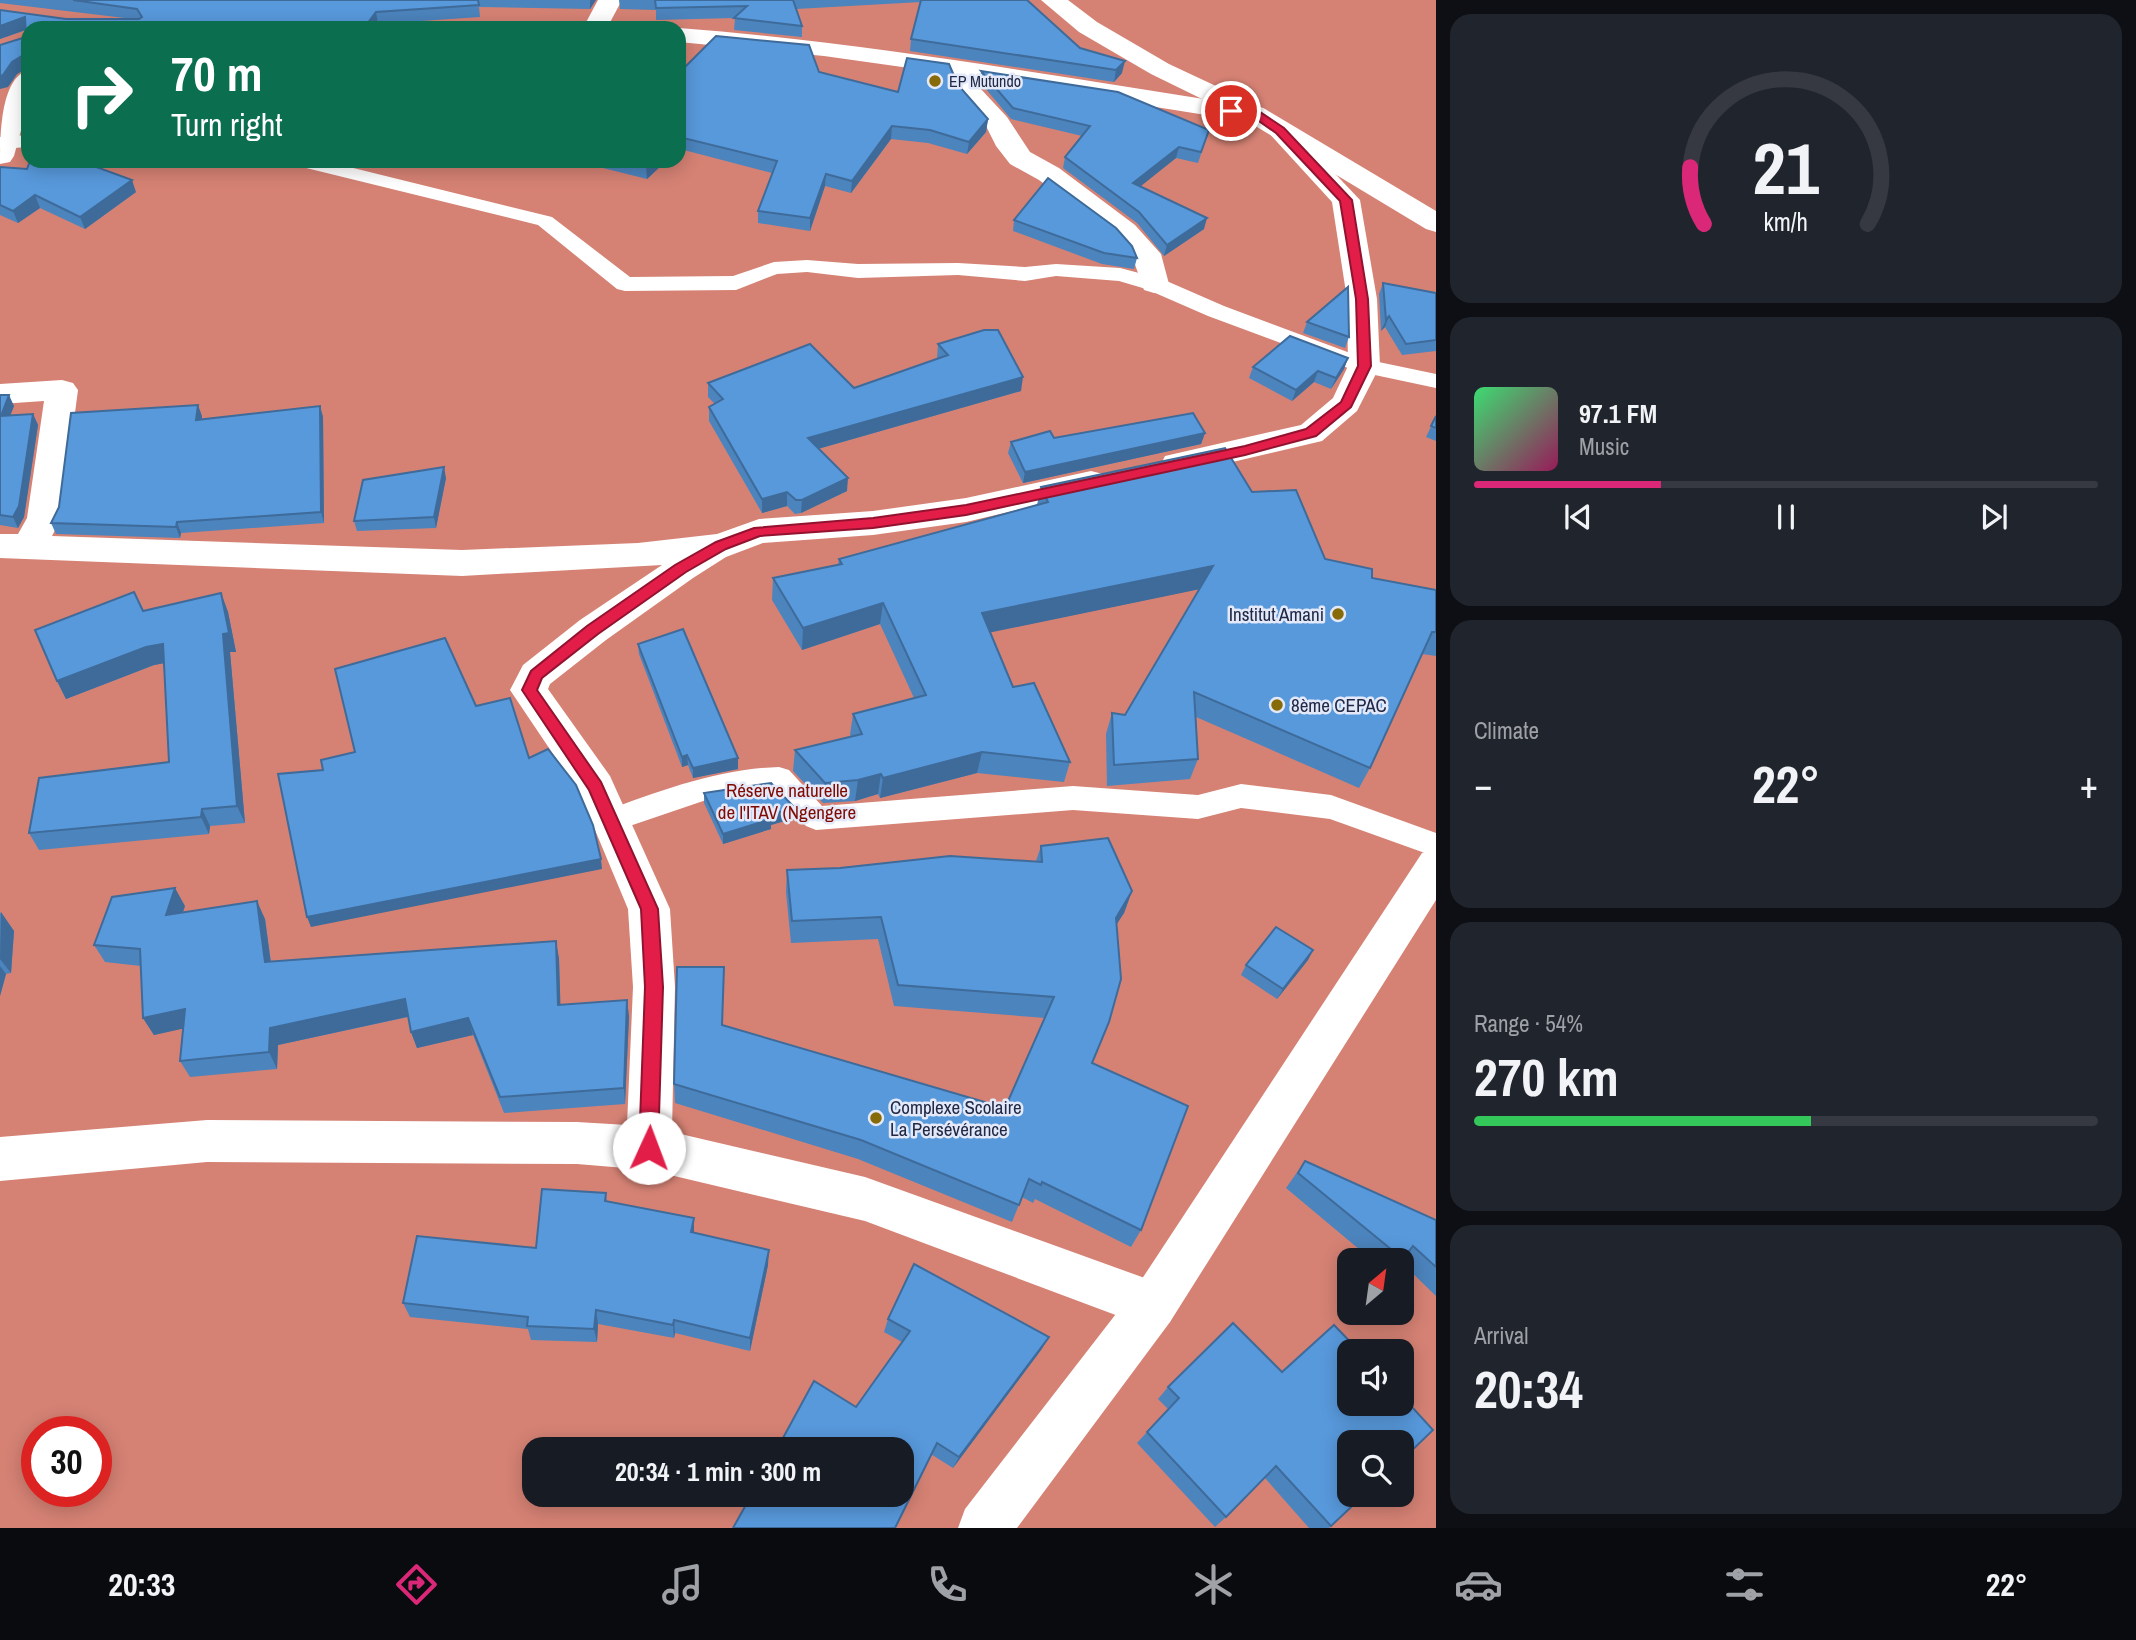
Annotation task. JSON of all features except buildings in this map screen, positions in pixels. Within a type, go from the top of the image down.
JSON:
[{"type":"street","points":[[600,21],[610,0]]},
{"type":"street","points":[[1053,0],[1088,27],[1160,69],[1268,123],[1436,223]]},
{"type":"street","points":[[649,1148],[654,987],[649,909],[596,787],[529,690],[536,675],[593,630],[681,569],[721,546],[759,531],[873,523],[966,510],[1245,450],[1311,433],[1346,404],[1364,366],[1362,299],[1346,200],[1268,123],[975,71],[772,43],[686,36]]},
{"type":"street","points":[[975,71],[962,78],[967,90],[998,123],[1020,158],[1049,174],[1125,231],[1146,254],[1154,284]]},
{"type":"street","points":[[8,146],[21,86]]},
{"type":"street","points":[[0,394],[62,390],[44,519],[14,546]]},
{"type":"street","points":[[14,546],[462,563],[638,555],[721,546]]},
{"type":"street","points":[[984,1528],[1153,1305],[1436,865]]},
{"type":"street","points":[[0,1159],[207,1141],[577,1143],[649,1148],[865,1199],[1153,1305]]},
{"type":"lane","points":[[329,168],[545,221],[625,284],[736,284],[774,268],[807,266],[858,271],[958,269],[1025,274],[1075,271],[1120,275],[1154,284],[1216,311],[1364,366],[1436,381]]},
{"type":"lane","points":[[612,820],[691,791],[755,778],[779,778],[816,818],[1073,798],[1198,807],[1241,796],[1331,807],[1436,845]]},
{"type":"green space","name":"Réserve naturelle de l'ITAV (Ngengere","points":[[0,0],[1436,0],[1436,1528],[0,1528]]},
{"type":"place","name":"EP Mutundo","points":[[935,81]]},
{"type":"place","name":"Institut Amani","points":[[1338,614]]},
{"type":"place","name":"8ème CEPAC","points":[[1277,705]]},
{"type":"place","name":"Complexe Scolaire La Persévérance","points":[[876,1118]]},
{"type":"route","points":[[649,1148],[654,987],[649,909],[596,787],[529,690],[536,675],[593,630],[681,569],[721,546],[759,531],[873,523],[966,510],[1245,450],[1311,433],[1346,404],[1364,366],[1362,299],[1346,200],[1280,131],[1256,115],[1231,111]]}]
